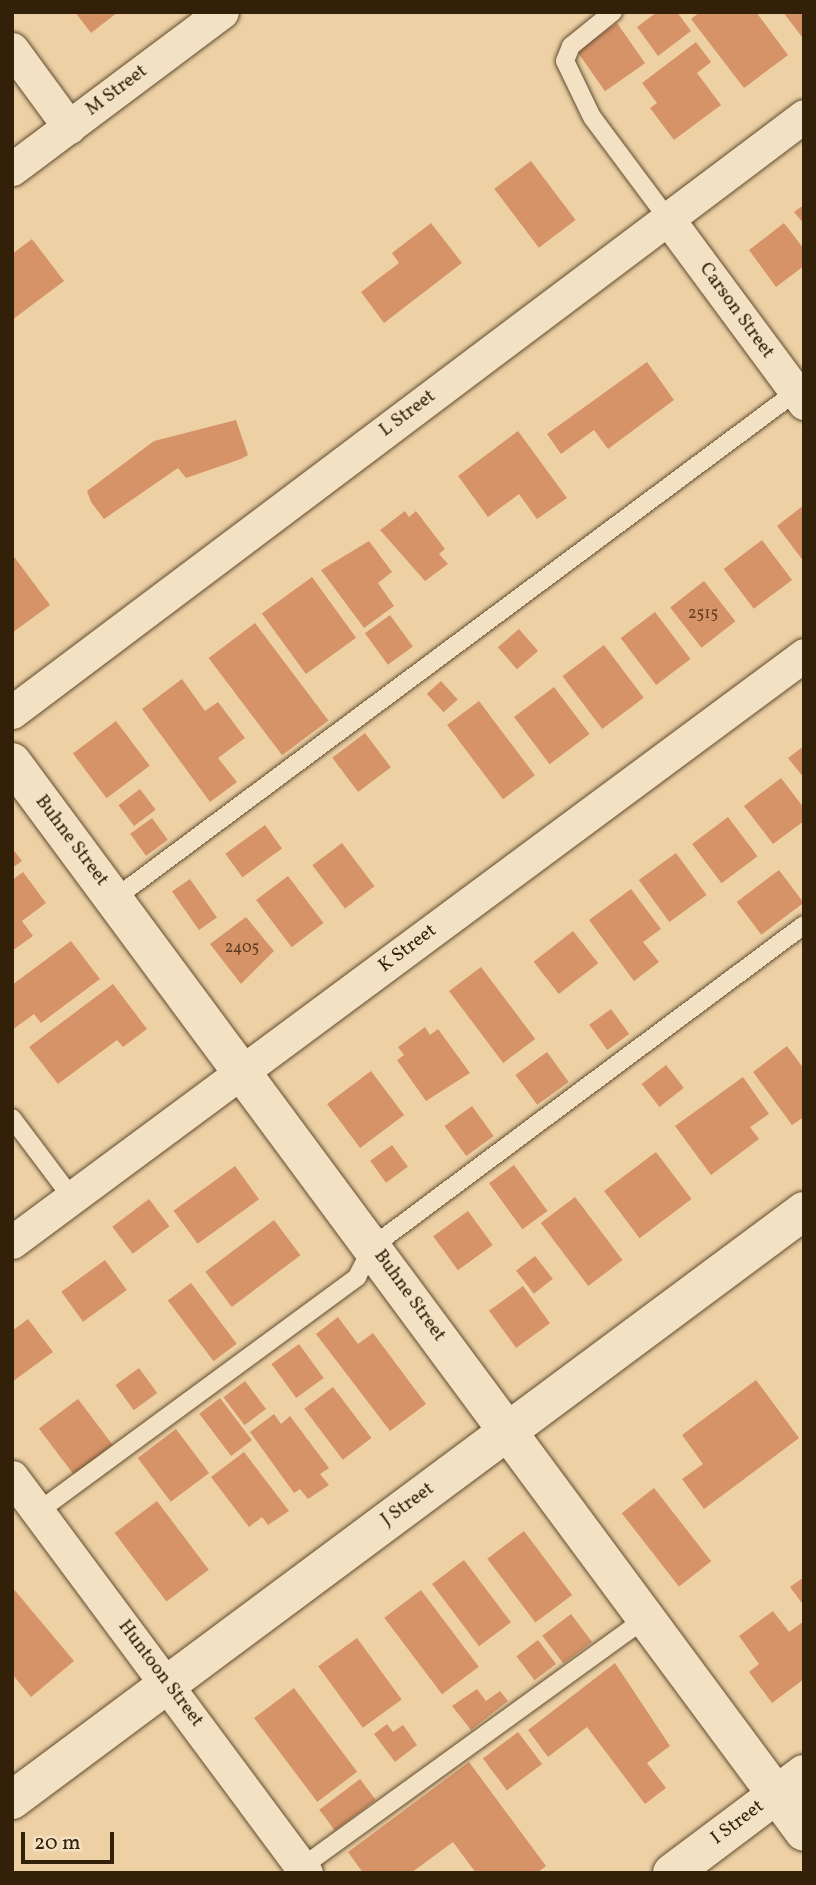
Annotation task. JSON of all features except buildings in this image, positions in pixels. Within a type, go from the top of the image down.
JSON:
[{"type":"street","name":"M Street","points":[[12,169],[222,12]]},
{"type":"street","points":[[12,49],[69,127]]},
{"type":"street","name":"L Street","points":[[12,712],[804,117]]},
{"type":"street","name":"Carson Street","points":[[668,219],[801,393]]},
{"type":"street","name":"K Street","points":[[12,1242],[804,655]]},
{"type":"street","name":"Buhne Street","points":[[12,762],[646,1618],[790,1784],[804,1832]]},
{"type":"street","name":"J Street","points":[[12,1800],[804,1211]]},
{"type":"street","name":"Huntoon Street","points":[[12,1477],[304,1870]]},
{"type":"street","name":"I Street","points":[[672,1873],[790,1784]]},
{"type":"lane","points":[[613,12],[571,46],[565,61],[592,117],[668,219]]},
{"type":"lane","points":[[114,899],[801,393]]},
{"type":"lane","points":[[39,1511],[357,1278],[373,1246],[804,925]]},
{"type":"lane","points":[[12,1118],[72,1198]]},
{"type":"lane","points":[[304,1870],[646,1618]]}]
